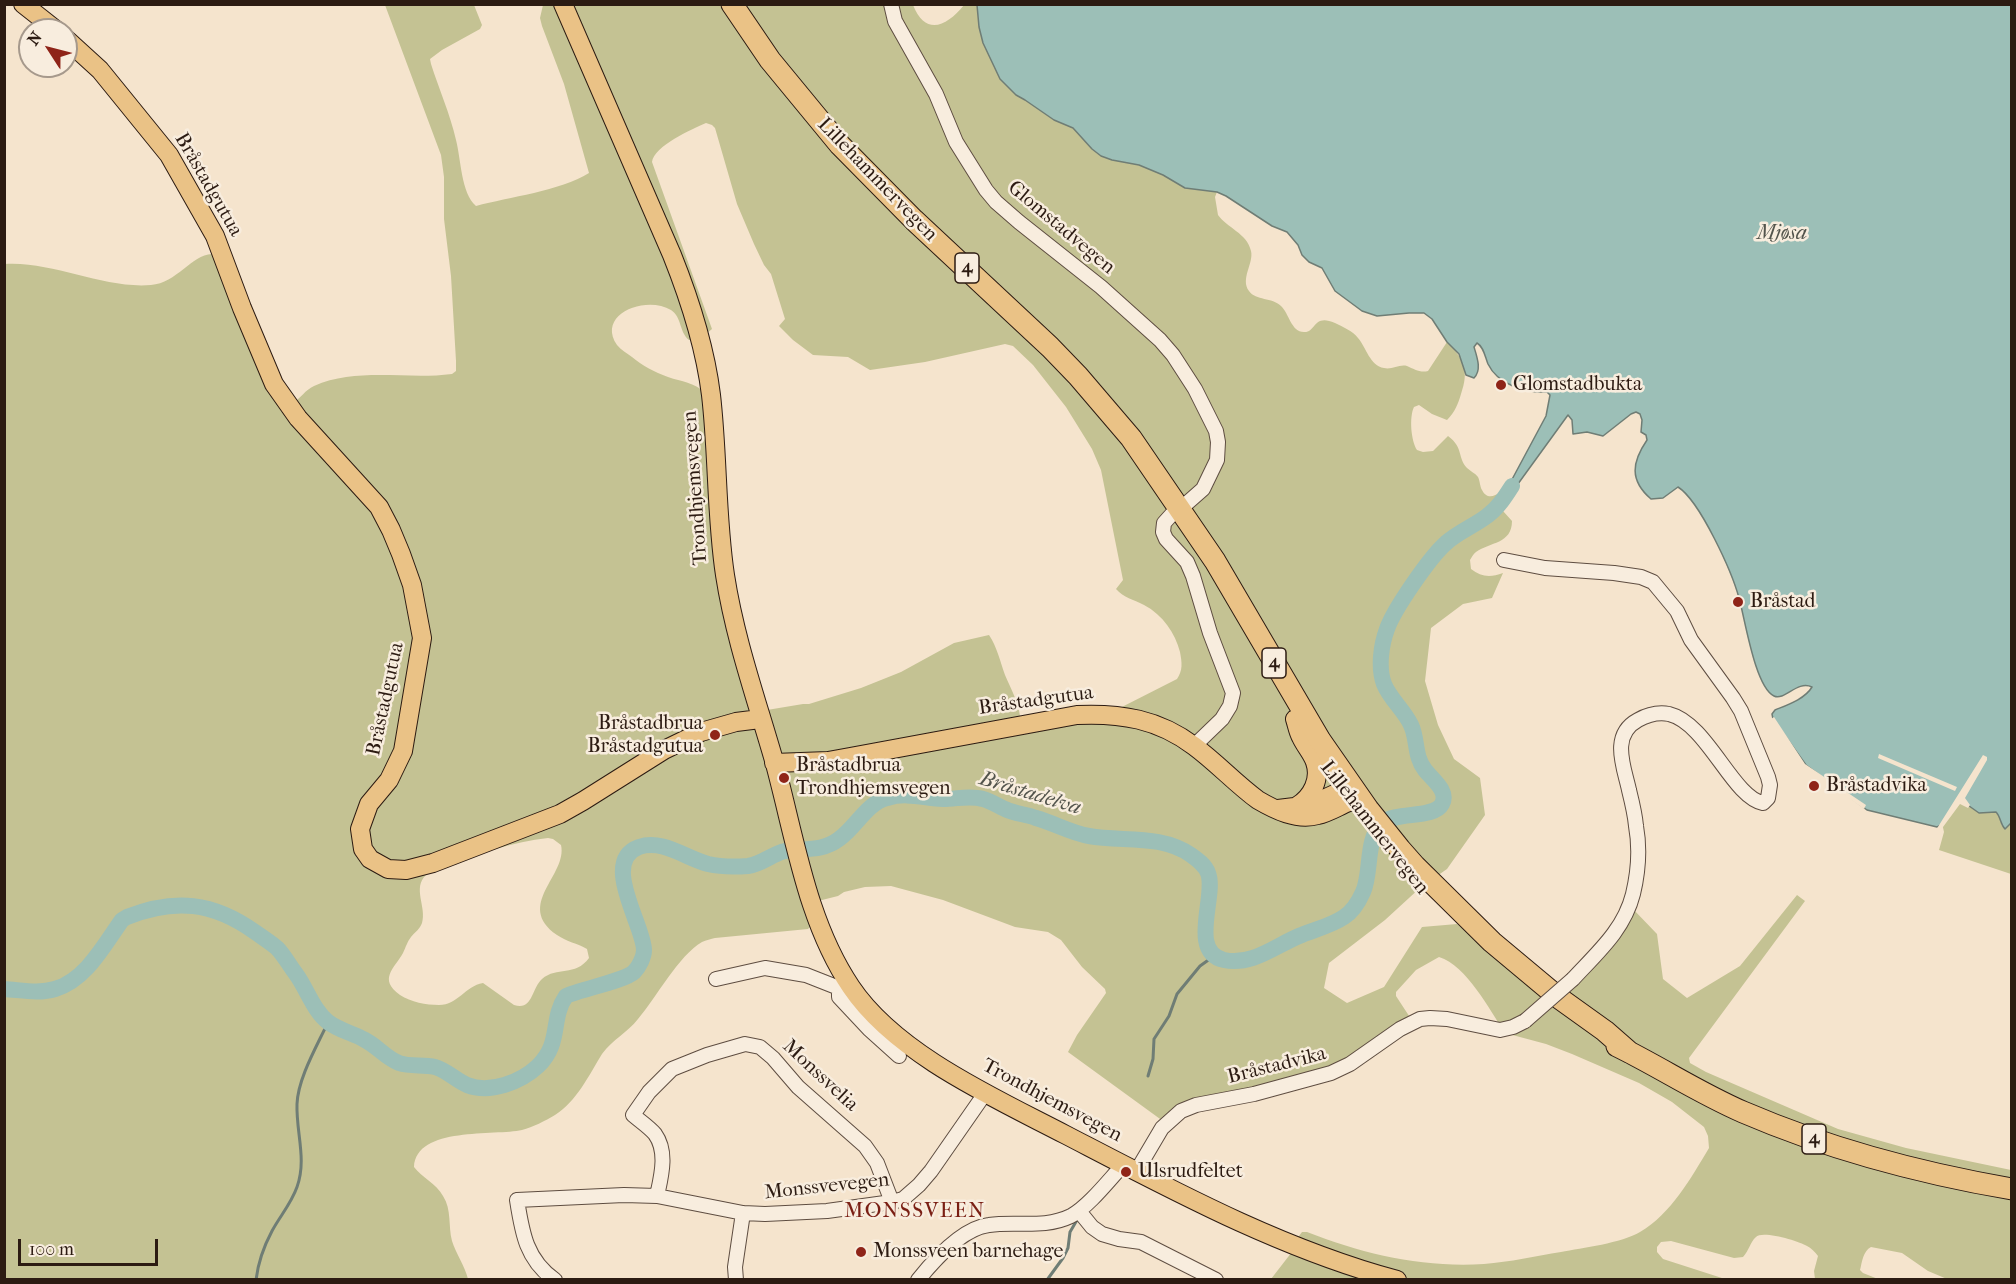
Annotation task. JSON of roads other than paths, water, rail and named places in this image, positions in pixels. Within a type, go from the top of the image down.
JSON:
[{"type":"highway","name":"Lillehammervegen","points":[[732,4],[777,69],[840,145],[914,220],[1021,319],[1078,376],[1144,457],[1215,561],[1354,801]]},
{"type":"highway","name":"Lillehammervegen","points":[[1196,536],[1210,567],[1295,719],[1354,801],[1411,870],[1524,969],[1629,1052],[1691,1088],[1742,1112],[1874,1160],[2012,1189]]},
{"type":"main road","points":[[23,4],[41,18]]},
{"type":"main road","name":"Trondhjemsvegen","points":[[563,4],[672,255],[688,294],[698,329],[711,397],[725,578],[760,719],[810,895],[842,983],[874,1017],[908,1046],[986,1092],[1130,1168],[1247,1225],[1326,1257],[1397,1280]]},
{"type":"main road","name":"Bråstadgutua","points":[[78,50],[100,70],[169,155],[216,236],[242,308],[274,384],[298,418],[379,507],[401,554],[412,585],[422,638],[403,751],[389,780],[369,804],[360,829],[363,849],[370,859],[388,869],[406,870],[433,863],[560,814],[664,750],[701,732],[736,722],[760,719]]},
{"type":"main road","name":"Bråstadgutua","points":[[774,763],[839,759],[1077,715],[1108,714],[1132,717],[1175,734],[1194,746],[1251,795],[1265,804],[1294,816],[1317,816],[1354,801]]},
{"type":"main road","points":[[1295,719],[1301,738],[1317,769],[1314,788],[1304,802],[1297,806]]},
{"type":"main road","points":[[1278,809],[1354,801]]},
{"type":"street","name":"Glomstadvegen","points":[[891,4],[895,21],[936,94],[956,142],[986,190],[1004,209],[1101,287],[1160,340],[1196,389],[1216,431],[1217,460],[1203,489],[1186,504]]},
{"type":"street","points":[[1173,513],[1164,523],[1163,532],[1166,539],[1187,562],[1210,633],[1233,693],[1230,706],[1222,719],[1194,746]]},
{"type":"street","name":"Bråstadvika","points":[[918,1280],[954,1244],[976,1228],[989,1225],[1049,1224],[1070,1216],[1130,1168],[1162,1128],[1181,1111],[1196,1105],[1254,1094],[1331,1073],[1350,1064],[1392,1034],[1420,1019],[1430,1017],[1447,1019],[1500,1030],[1525,1021],[1573,979],[1609,941],[1622,921],[1632,895],[1637,858],[1637,827],[1620,757],[1621,742],[1627,729],[1643,717],[1668,714],[1682,720],[1695,731],[1756,802],[1763,803],[1768,798],[1770,785],[1748,724],[1733,698],[1690,640],[1677,610],[1653,582],[1632,575],[1545,568],[1504,560]]},
{"type":"street","points":[[716,979],[765,968],[842,983]]},
{"type":"street","name":"Trondhjemsvegen","points":[[842,983],[839,997],[868,1029],[899,1056]]},
{"type":"street","name":"Monssvelia","points":[[657,1196],[663,1168],[661,1147],[655,1135],[633,1114],[649,1092],[672,1070],[707,1054],[744,1044],[760,1047],[798,1086],[865,1146],[877,1163],[892,1202]]},
{"type":"street","name":"Monssvevegen","points":[[555,1280],[540,1268],[526,1247],[517,1200],[624,1195],[657,1196],[743,1213],[765,1214],[827,1211],[892,1202],[903,1199],[931,1171],[986,1092]]},
{"type":"street","points":[[1079,1210],[1092,1227],[1102,1234],[1141,1242],[1216,1280]]},
{"type":"street","points":[[736,1280],[735,1267],[743,1213]]},
{"type":"water","name":"Mjøsa","points":[[977,5],[2011,5],[2012,822],[2005,829],[1996,812],[1979,813],[1962,801],[1958,801],[1941,825],[1937,827],[1867,810],[1806,765],[1773,719],[1772,714],[1775,710],[1800,698],[1812,687],[1801,686],[1778,697],[1767,690],[1756,667],[1735,586],[1705,521],[1687,495],[1678,487],[1663,498],[1651,499],[1639,485],[1635,471],[1636,463],[1647,440],[1646,435],[1641,432],[1640,414],[1636,412],[1631,414],[1603,436],[1587,432],[1573,434],[1572,420],[1568,415],[1515,488],[1509,485],[1546,416],[1550,395],[1547,392],[1522,389],[1498,377],[1477,343],[1474,347],[1478,371],[1474,378],[1466,375],[1459,354],[1447,342],[1432,319],[1424,313],[1377,316],[1362,311],[1335,291],[1322,268],[1309,262],[1302,255],[1298,245],[1287,232],[1272,226],[1226,196],[1217,192],[1185,188],[1139,165],[1101,156],[1073,128],[1054,120],[1016,95],[1000,79],[983,43]]},
{"type":"waterway","name":"Bråstadelva","points":[[4,989],[43,991],[66,984],[85,970],[122,920],[127,917],[161,907],[178,905],[209,909],[239,922],[277,948],[300,980],[318,1012],[333,1025],[374,1045],[399,1063],[435,1067],[467,1085],[476,1087],[505,1085],[531,1072],[545,1057],[550,1049],[558,1013],[566,996],[621,979],[634,972],[639,965],[644,953],[642,939],[623,879],[623,866],[628,854],[639,847],[657,845],[708,864],[753,865],[785,851],[819,848],[833,843],[873,805],[887,798],[901,795],[943,799],[978,798],[1009,811],[1082,835],[1155,841],[1179,848],[1199,861],[1208,873],[1210,883],[1205,935],[1213,955],[1234,961],[1254,958],[1347,915],[1363,892],[1373,838],[1382,823],[1396,817],[1431,812],[1442,804],[1444,799],[1442,790],[1419,759],[1411,725],[1384,684],[1381,664],[1383,642],[1397,609],[1439,550],[1451,539],[1491,513],[1512,486]]},
{"type":"waterway","points":[[1148,1076],[1153,1059],[1154,1039],[1169,1016],[1177,994],[1200,966],[1214,956]]},
{"type":"waterway","points":[[256,1280],[266,1243],[292,1199],[300,1177],[298,1094],[309,1062],[328,1022]]},
{"type":"waterway","points":[[1047,1280],[1063,1258],[1068,1248],[1070,1232],[1077,1220]]},
{"type":"place","name":"Glomstadbukta","points":[[1501,385]]},
{"type":"place","name":"Bråstad","points":[[1738,602]]},
{"type":"place","name":"Bråstadbrua Bråstadgutua","points":[[715,735]]},
{"type":"place","name":"Bråstadbrua Trondhjemsvegen","points":[[784,778]]},
{"type":"place","name":"Bråstadvika","points":[[1814,786]]},
{"type":"place","name":"Ulsrudfeltet","points":[[1126,1172]]},
{"type":"place","name":"Monssveen barnehage","points":[[861,1252]]},
{"type":"district","name":"MONSSVEEN","points":[[915,1212]]}]
